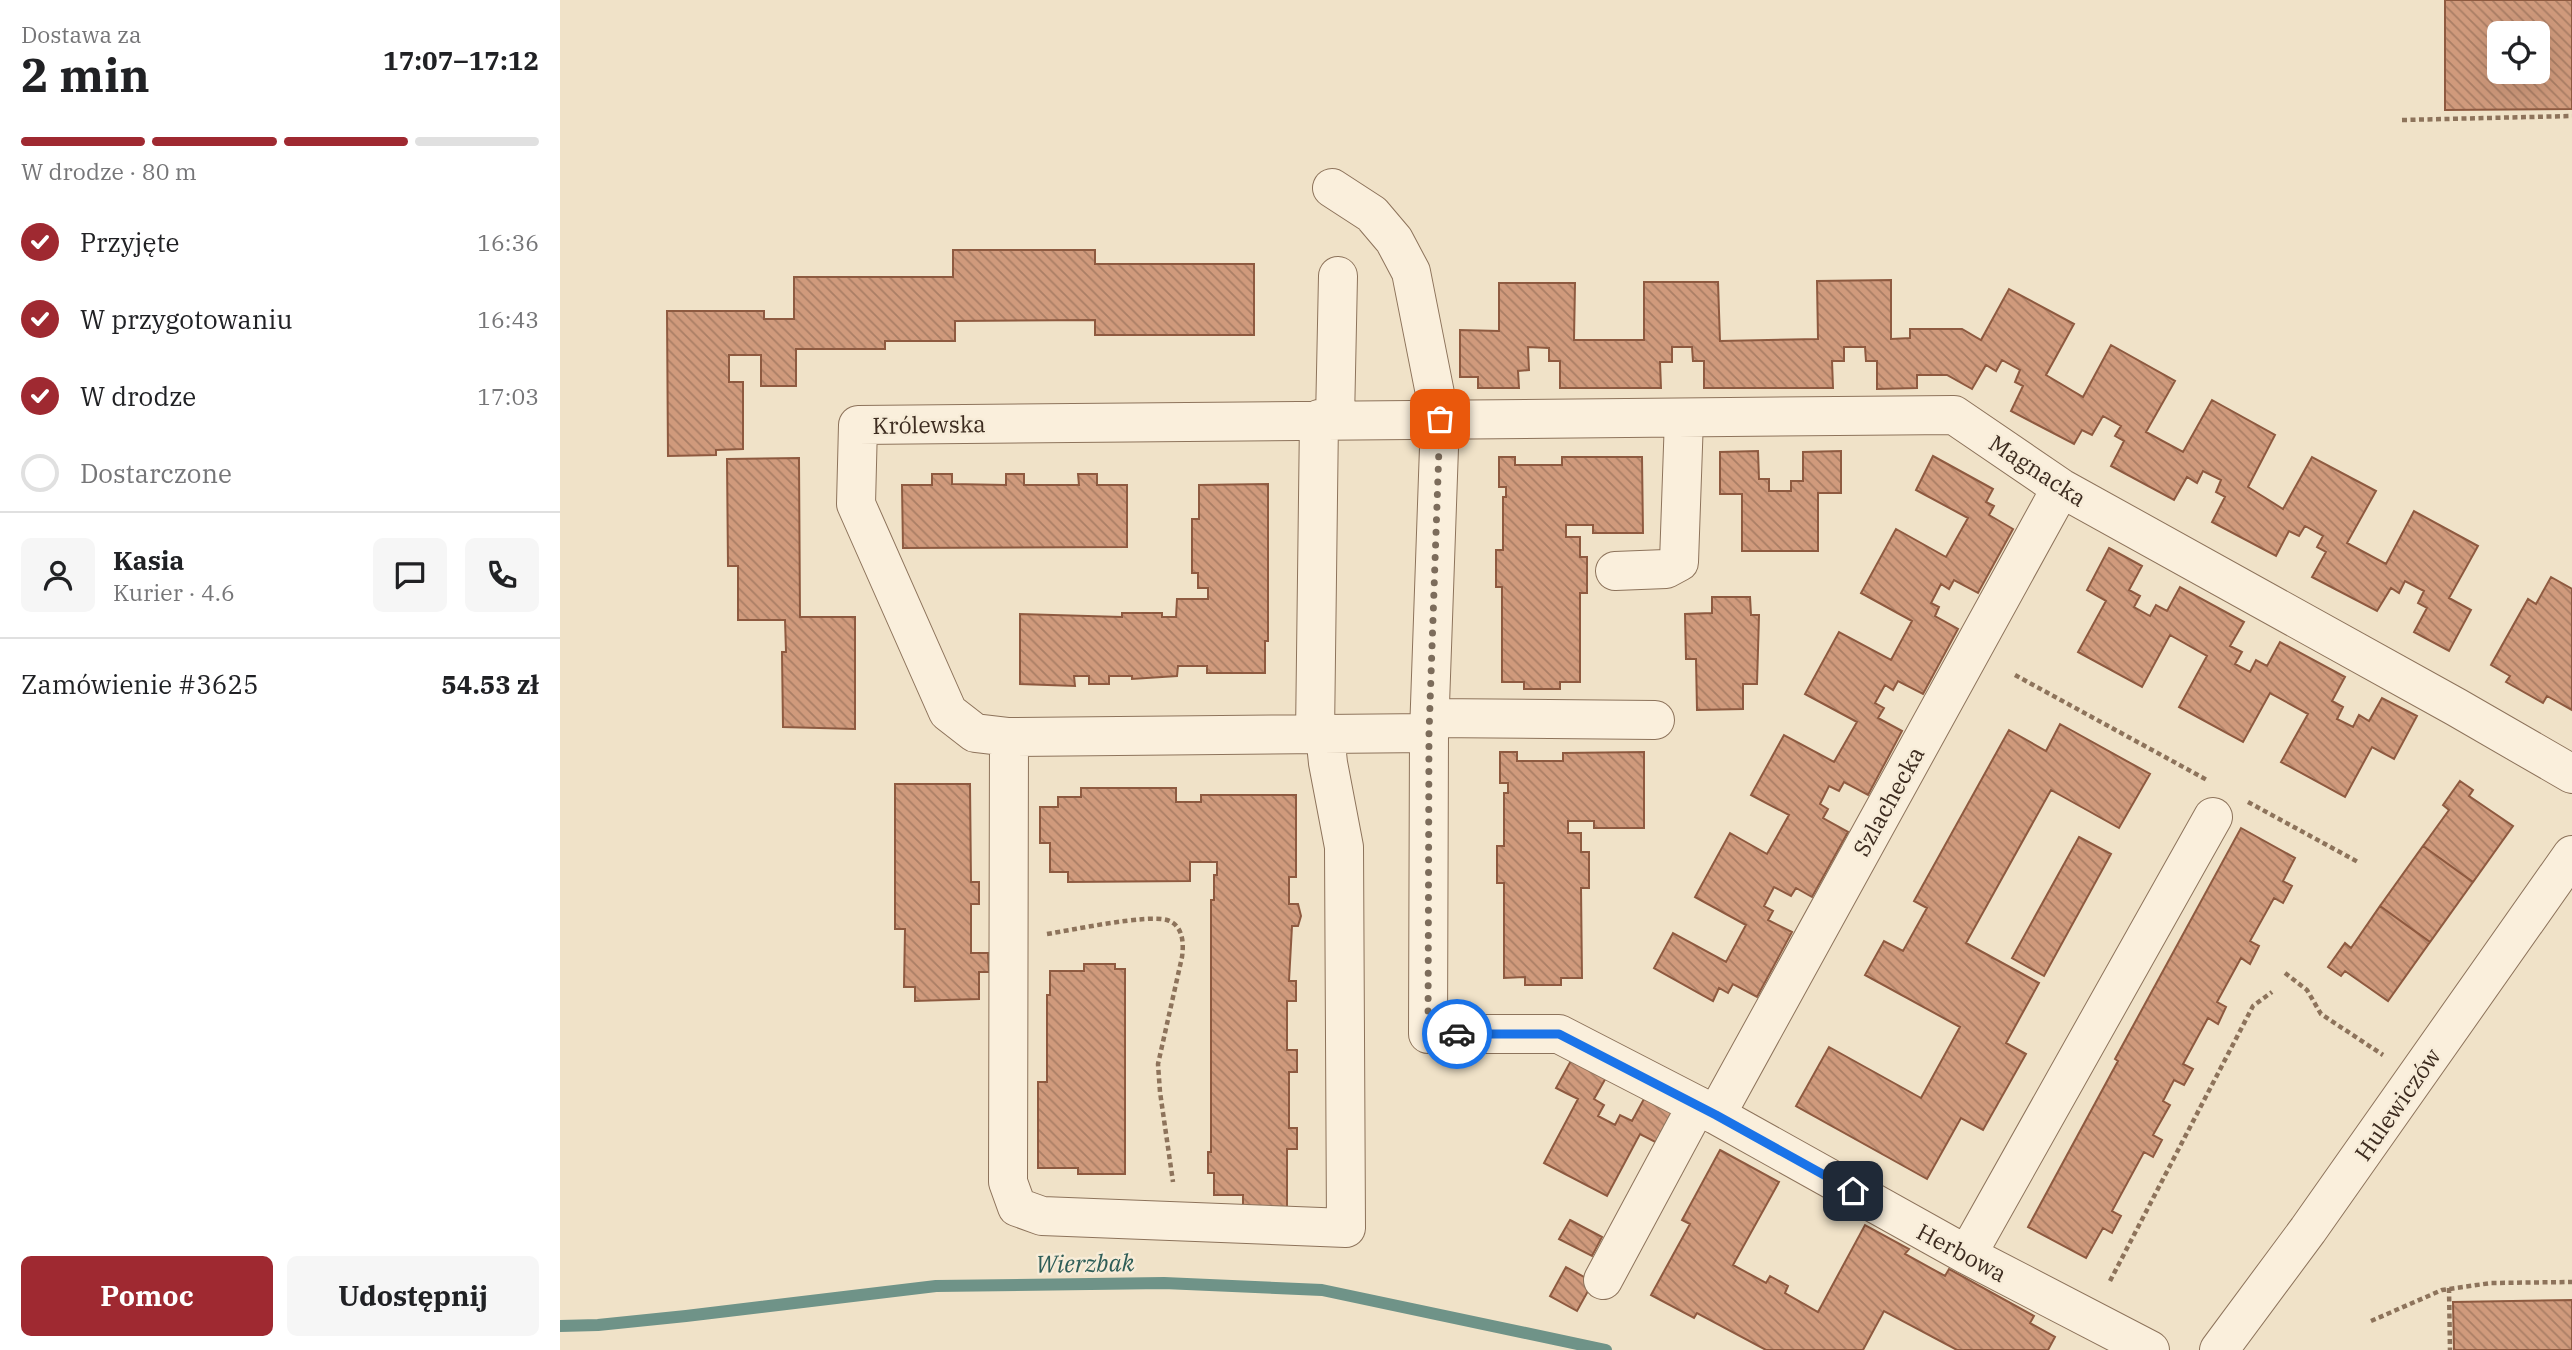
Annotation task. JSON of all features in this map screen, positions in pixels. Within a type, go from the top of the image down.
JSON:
[{"type":"street","points":[[1332,188],[1371,214],[1394,240],[1410,272],[1440,419],[1429,725]]},
{"type":"street","points":[[1009,737],[1008,1182],[1017,1207],[1042,1216],[1346,1228],[1343,848],[1328,763],[1320,734],[1327,420],[1338,276]]},
{"type":"street","name":"Magnacka","points":[[1440,419],[1955,415],[2061,488],[2456,706],[2572,774]]},
{"type":"street","points":[[1615,571],[1666,569],[1679,562],[1684,418]]},
{"type":"street","name":"Królewska","points":[[1440,419],[858,425],[856,504],[948,712],[975,733],[1009,737],[1320,734],[1429,725],[1655,720]]},
{"type":"street","name":"Szlachecka","points":[[1603,1280],[1706,1110],[2061,488]]},
{"type":"street","name":"Herbowa","points":[[1429,725],[1428,1034],[1559,1034],[1706,1110],[1967,1255],[2150,1350]]},
{"type":"street","points":[[1967,1255],[2212,799]]},
{"type":"street","name":"Hulewiczów","points":[[2219,1350],[2308,1230],[2572,855]]},
{"type":"path","points":[[2402,120],[2572,116]]},
{"type":"path","points":[[2015,675],[2212,799]]},
{"type":"path","points":[[2248,802],[2358,862]]},
{"type":"path","points":[[1008,940],[1150,918],[1169,920],[1179,930],[1184,943],[1182,957],[1158,1064],[1180,1221]]},
{"type":"path","points":[[2285,972],[2307,990],[2321,1014],[2392,1062]]},
{"type":"path","points":[[2110,1281],[2253,1006],[2272,992]]},
{"type":"path","points":[[2371,1321],[2416,1299],[2449,1288],[2491,1283],[2572,1282]]},
{"type":"path","points":[[2449,1288],[2450,1350]]},
{"type":"building","points":[[2445,0],[2572,0],[2572,109],[2445,110]]},
{"type":"building","points":[[953,250],[1095,250],[1095,264],[1254,264],[1254,335],[1095,335],[1095,320],[955,321],[955,341],[885,341],[885,349],[796,349],[796,386],[761,386],[761,355],[729,355],[729,382],[743,382],[743,449],[716,450],[716,455],[668,456],[667,311],[764,311],[764,319],[794,319],[794,277],[953,277]]},
{"type":"building","points":[[1891,280],[1891,339],[1910,338],[1910,329],[1962,329],[1981,340],[2009,289],[2074,324],[2046,375],[2083,397],[2111,345],[2175,381],[2146,432],[2183,452],[2212,400],[2275,435],[2248,487],[2283,509],[2312,457],[2376,491],[2347,543],[2386,564],[2414,511],[2478,546],[2449,598],[2471,610],[2449,651],[2414,632],[2427,608],[2418,603],[2424,591],[2405,581],[2399,593],[2391,588],[2377,611],[2312,577],[2326,552],[2317,547],[2323,536],[2305,526],[2299,536],[2289,531],[2276,556],[2212,522],[2225,497],[2216,492],[2221,480],[2203,471],[2197,483],[2187,477],[2174,500],[2111,466],[2124,441],[2115,436],[2121,426],[2103,416],[2092,435],[2082,430],[2074,444],[2011,411],[2023,386],[2015,382],[2020,370],[2002,360],[1996,371],[1986,365],[1972,389],[1947,375],[1917,375],[1917,388],[1877,389],[1877,361],[1866,361],[1865,347],[1844,347],[1844,361],[1832,361],[1833,388],[1704,388],[1704,361],[1693,361],[1692,347],[1672,347],[1672,362],[1660,362],[1661,388],[1560,388],[1560,361],[1549,361],[1549,348],[1528,347],[1529,370],[1518,371],[1519,388],[1478,388],[1478,377],[1460,377],[1460,330],[1499,331],[1499,283],[1575,283],[1574,340],[1644,340],[1644,282],[1718,282],[1720,341],[1818,339],[1817,281]]},
{"type":"building","points":[[1758,451],[1759,479],[1769,479],[1769,491],[1791,491],[1791,481],[1803,481],[1803,452],[1841,451],[1841,493],[1818,493],[1818,551],[1742,551],[1742,494],[1720,494],[1720,452]]},
{"type":"building","points":[[1933,456],[1993,489],[1986,502],[1994,506],[1989,515],[2013,529],[1978,593],[1954,580],[1949,589],[1941,584],[1931,603],[1939,607],[1935,616],[1958,629],[1923,694],[1898,681],[1893,690],[1885,685],[1875,703],[1884,708],[1878,718],[1902,731],[1868,795],[1844,782],[1839,791],[1829,786],[1820,804],[1828,809],[1823,818],[1848,832],[1812,897],[1796,888],[1791,896],[1774,887],[1764,906],[1773,911],[1768,920],[1792,932],[1757,997],[1733,984],[1728,993],[1719,988],[1713,1001],[1654,968],[1673,933],[1726,962],[1746,925],[1695,897],[1730,833],[1767,854],[1789,815],[1751,795],[1784,735],[1834,762],[1857,722],[1805,694],[1839,632],[1891,660],[1912,621],[1861,593],[1896,529],[1946,557],[1968,518],[1916,490]]},
{"type":"building","points":[[1499,457],[1515,457],[1515,465],[1562,465],[1562,457],[1642,457],[1643,533],[1593,533],[1593,525],[1566,525],[1566,537],[1580,537],[1580,557],[1587,557],[1587,593],[1580,593],[1580,682],[1560,682],[1560,689],[1524,689],[1524,682],[1502,682],[1502,587],[1496,587],[1496,550],[1503,550],[1503,497],[1506,497],[1506,487],[1499,487]]},
{"type":"building","points":[[799,458],[800,617],[855,617],[855,729],[783,727],[782,652],[786,652],[785,620],[738,620],[738,566],[728,566],[727,459]]},
{"type":"building","points":[[932,474],[952,474],[952,484],[1006,485],[1006,474],[1024,474],[1024,485],[1079,485],[1078,474],[1097,474],[1097,485],[1127,485],[1127,547],[903,548],[902,485],[932,485]]},
{"type":"building","points":[[1268,484],[1268,641],[1265,641],[1265,673],[1207,673],[1207,666],[1178,666],[1177,676],[1132,679],[1132,676],[1109,676],[1109,684],[1089,684],[1089,676],[1074,676],[1075,686],[1020,684],[1020,614],[1122,617],[1122,613],[1162,613],[1162,617],[1176,617],[1177,599],[1208,599],[1208,588],[1198,588],[1198,573],[1192,573],[1192,519],[1199,519],[1199,485]]},
{"type":"building","points":[[2109,548],[2142,566],[2129,590],[2140,596],[2134,607],[2150,616],[2156,605],[2167,611],[2180,587],[2244,622],[2230,646],[2242,652],[2235,664],[2250,672],[2256,660],[2267,666],[2280,642],[2345,677],[2332,701],[2343,707],[2337,719],[2353,727],[2359,715],[2369,721],[2382,698],[2417,716],[2394,759],[2372,747],[2345,797],[2281,762],[2308,714],[2270,693],[2243,742],[2179,707],[2207,656],[2170,635],[2142,687],[2078,652],[2106,601],[2087,590]]},
{"type":"building","points":[[2551,577],[2572,589],[2572,710],[2547,696],[2543,703],[2506,682],[2510,676],[2491,665],[2528,599],[2536,604]]},
{"type":"building","points":[[1712,597],[1750,597],[1751,615],[1759,615],[1757,684],[1743,684],[1743,709],[1697,710],[1696,659],[1686,659],[1685,614],[1712,613]]},
{"type":"building","points":[[2060,724],[2150,774],[2119,828],[2051,790],[1966,943],[2039,983],[2006,1043],[2026,1054],[1983,1130],[1961,1118],[1927,1179],[1796,1106],[1829,1047],[1921,1098],[1960,1027],[1865,975],[1884,941],[1903,951],[1927,908],[1914,901],[2009,730],[2046,751]]},
{"type":"building","points":[[1500,752],[1517,752],[1517,761],[1563,761],[1563,753],[1644,752],[1644,828],[1594,828],[1594,821],[1568,821],[1568,833],[1581,833],[1581,852],[1589,852],[1589,888],[1581,888],[1582,978],[1561,978],[1561,985],[1525,985],[1525,977],[1504,978],[1504,883],[1497,883],[1497,846],[1504,846],[1504,793],[1508,793],[1508,783],[1500,783]]},
{"type":"building","points":[[2460,781],[2473,790],[2469,796],[2513,826],[2473,882],[2423,846],[2449,810],[2443,805]]},
{"type":"building","points":[[895,784],[970,784],[971,882],[979,882],[979,904],[971,904],[971,953],[988,953],[989,972],[979,972],[979,999],[915,1001],[915,987],[904,987],[905,929],[895,929]]},
{"type":"building","points":[[1081,788],[1176,788],[1176,802],[1201,802],[1201,795],[1296,795],[1296,877],[1289,877],[1289,904],[1298,904],[1301,916],[1298,926],[1292,926],[1289,981],[1296,981],[1296,1001],[1287,1001],[1287,1050],[1297,1050],[1297,1072],[1289,1072],[1289,1128],[1297,1128],[1297,1149],[1287,1149],[1287,1210],[1243,1210],[1243,1195],[1214,1195],[1214,1173],[1208,1173],[1208,1152],[1211,1152],[1211,900],[1214,900],[1217,862],[1190,862],[1190,881],[1068,882],[1068,872],[1050,872],[1050,843],[1040,843],[1040,807],[1058,807],[1058,797],[1081,797]]},
{"type":"building","points":[[2241,828],[2295,858],[2283,881],[2292,886],[2283,903],[2274,898],[2250,941],[2259,946],[2250,964],[2241,958],[2217,1002],[2226,1007],[2218,1024],[2208,1018],[2183,1064],[2193,1069],[2184,1085],[2174,1080],[2163,1101],[2170,1105],[2153,1135],[2162,1140],[2153,1157],[2144,1152],[2112,1211],[2121,1216],[2112,1233],[2103,1228],[2086,1258],[2028,1227],[2118,1061],[2115,1059]]},
{"type":"building","points":[[2079,837],[2111,854],[2044,976],[2012,958]]},
{"type":"building","points":[[2423,846],[2473,882],[2430,942],[2380,906]]},
{"type":"building","points":[[2380,906],[2430,942],[2388,1001],[2345,971],[2341,976],[2328,967],[2345,943],[2351,948]]},
{"type":"building","points":[[1084,964],[1115,964],[1115,969],[1125,969],[1125,1174],[1078,1174],[1078,1168],[1038,1168],[1038,1082],[1047,1082],[1047,995],[1050,995],[1050,971],[1084,971]]},
{"type":"building","points":[[1573,1057],[1607,1076],[1594,1099],[1604,1105],[1598,1116],[1615,1125],[1620,1115],[1632,1121],[1645,1097],[1679,1115],[1663,1146],[1640,1134],[1607,1196],[1544,1163],[1578,1099],[1556,1088]]},
{"type":"building","points":[[1720,1150],[1779,1182],[1733,1265],[1766,1283],[1770,1276],[1788,1286],[1785,1293],[1818,1312],[1865,1225],[1909,1249],[1905,1254],[1945,1276],[1949,1269],[2034,1316],[2030,1323],[2055,1337],[2048,1350],[1957,1350],[1884,1311],[1863,1350],[1766,1350],[1697,1313],[1694,1318],[1651,1295],[1690,1224],[1682,1220]]},
{"type":"building","points":[[1570,1220],[1602,1237],[1592,1256],[1559,1239]]},
{"type":"building","points":[[1566,1267],[1593,1282],[1577,1311],[1550,1296]]},
{"type":"building","points":[[2572,1300],[2572,1350],[2454,1350],[2453,1302]]},
{"type":"waterway","name":"Wierzbak","points":[[560,1326],[686,1316],[936,1286],[1164,1283],[1322,1290],[1606,1350]]},
{"type":"way so far","points":[[1440,419],[1429,733],[1428,1034],[1457,1034]]},
{"type":"route","points":[[1457,1034],[1559,1034],[1716,1115],[1853,1191]]}]
